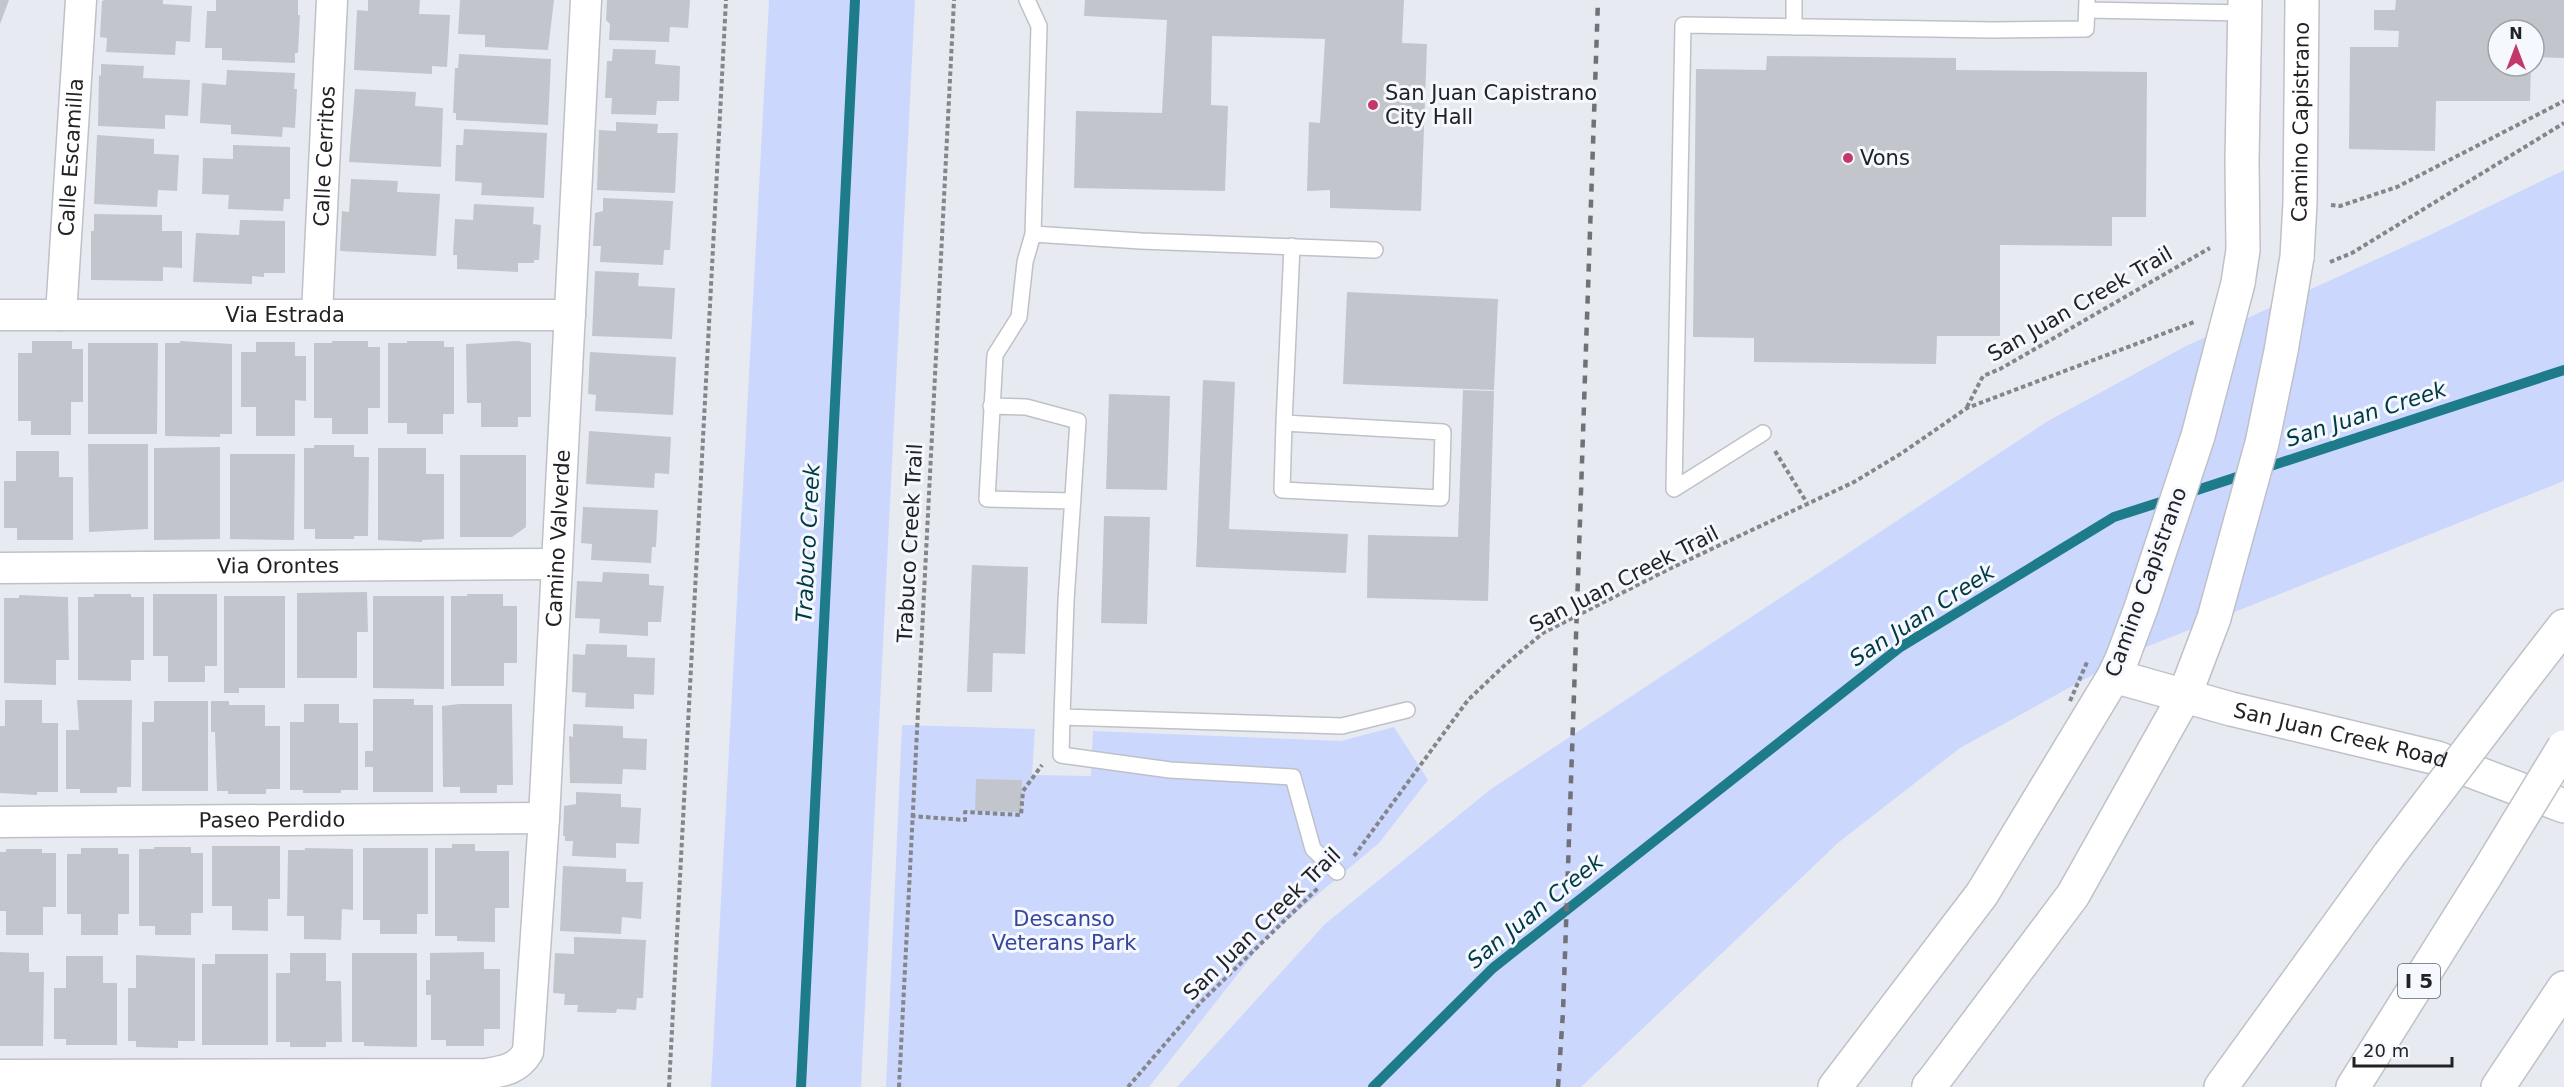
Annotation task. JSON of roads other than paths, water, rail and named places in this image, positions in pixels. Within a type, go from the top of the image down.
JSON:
[{"type":"main road","name":"Camino Capistrano","points":[[1929,1087],[2073,895],[2184,697],[2214,618],[2262,443],[2281,351],[2296,257],[2300,203],[2302,0]]},
{"type":"main road","name":"Camino Capistrano","points":[[1835,1087],[1982,894],[2118,668],[2145,598],[2198,436],[2238,283],[2243,250],[2245,6]]},
{"type":"main road","points":[[2221,1087],[2390,855],[2564,626]]},
{"type":"main road","name":"San Juan Creek Road","points":[[2118,668],[2184,697],[2437,758],[2564,806]]},
{"type":"main road","name":"I 5","points":[[2353,1087],[2564,747]]},
{"type":"main road","points":[[2498,1087],[2564,988]]},
{"type":"street","name":"Calle Escamilla","points":[[62,315],[81,0]]},
{"type":"street","name":"Calle Cerritos","points":[[317,314],[332,0]]},
{"type":"street","name":"Camino Valverde","points":[[0,1075],[486,1074],[510,1070],[523,1060],[528,1052],[544,818],[586,0]]},
{"type":"street","name":"Via Estrada","points":[[0,315],[570,315]]},
{"type":"street","name":"Via Orontes","points":[[0,568],[556,564]]},
{"type":"street","name":"Paseo Perdido","points":[[0,822],[544,818]]},
{"type":"lane","points":[[1027,0],[1039,26],[1033,234],[1025,262],[1019,317],[995,355],[987,499],[1073,501]]},
{"type":"lane","points":[[1794,0],[1794,27]]},
{"type":"lane","points":[[1763,433],[1674,489],[1683,25],[1993,30],[2086,29],[2087,5],[2245,6]]},
{"type":"lane","points":[[1033,234],[1141,242],[1375,250]]},
{"type":"lane","points":[[1284,423],[1443,432],[1441,498],[1282,490],[1284,423],[1292,246]]},
{"type":"lane","points":[[991,406],[1026,406],[1078,421],[1066,601],[1061,754],[1170,770],[1293,777],[1312,849],[1337,873]]},
{"type":"lane","points":[[1062,717],[1342,726],[1407,710]]},
{"type":"waterway","name":"Trabuco Creek","points":[[801,1087],[855,0]]},
{"type":"waterway","name":"San Juan Creek","points":[[2185,494],[2564,370]]},
{"type":"waterway","name":"San Juan Creek","points":[[1373,1087],[1493,968],[1899,648],[2114,517],[2170,499]]},
{"type":"railway","points":[[1558,1087],[1563,1012],[1598,0]]},
{"type":"place","name":"San Juan Capistrano City Hall","points":[[1373,105]]},
{"type":"place","name":"Vons","points":[[1848,158]]},
{"type":"park label","name":"Descanso Veterans Park","points":[[1064,931]]}]
